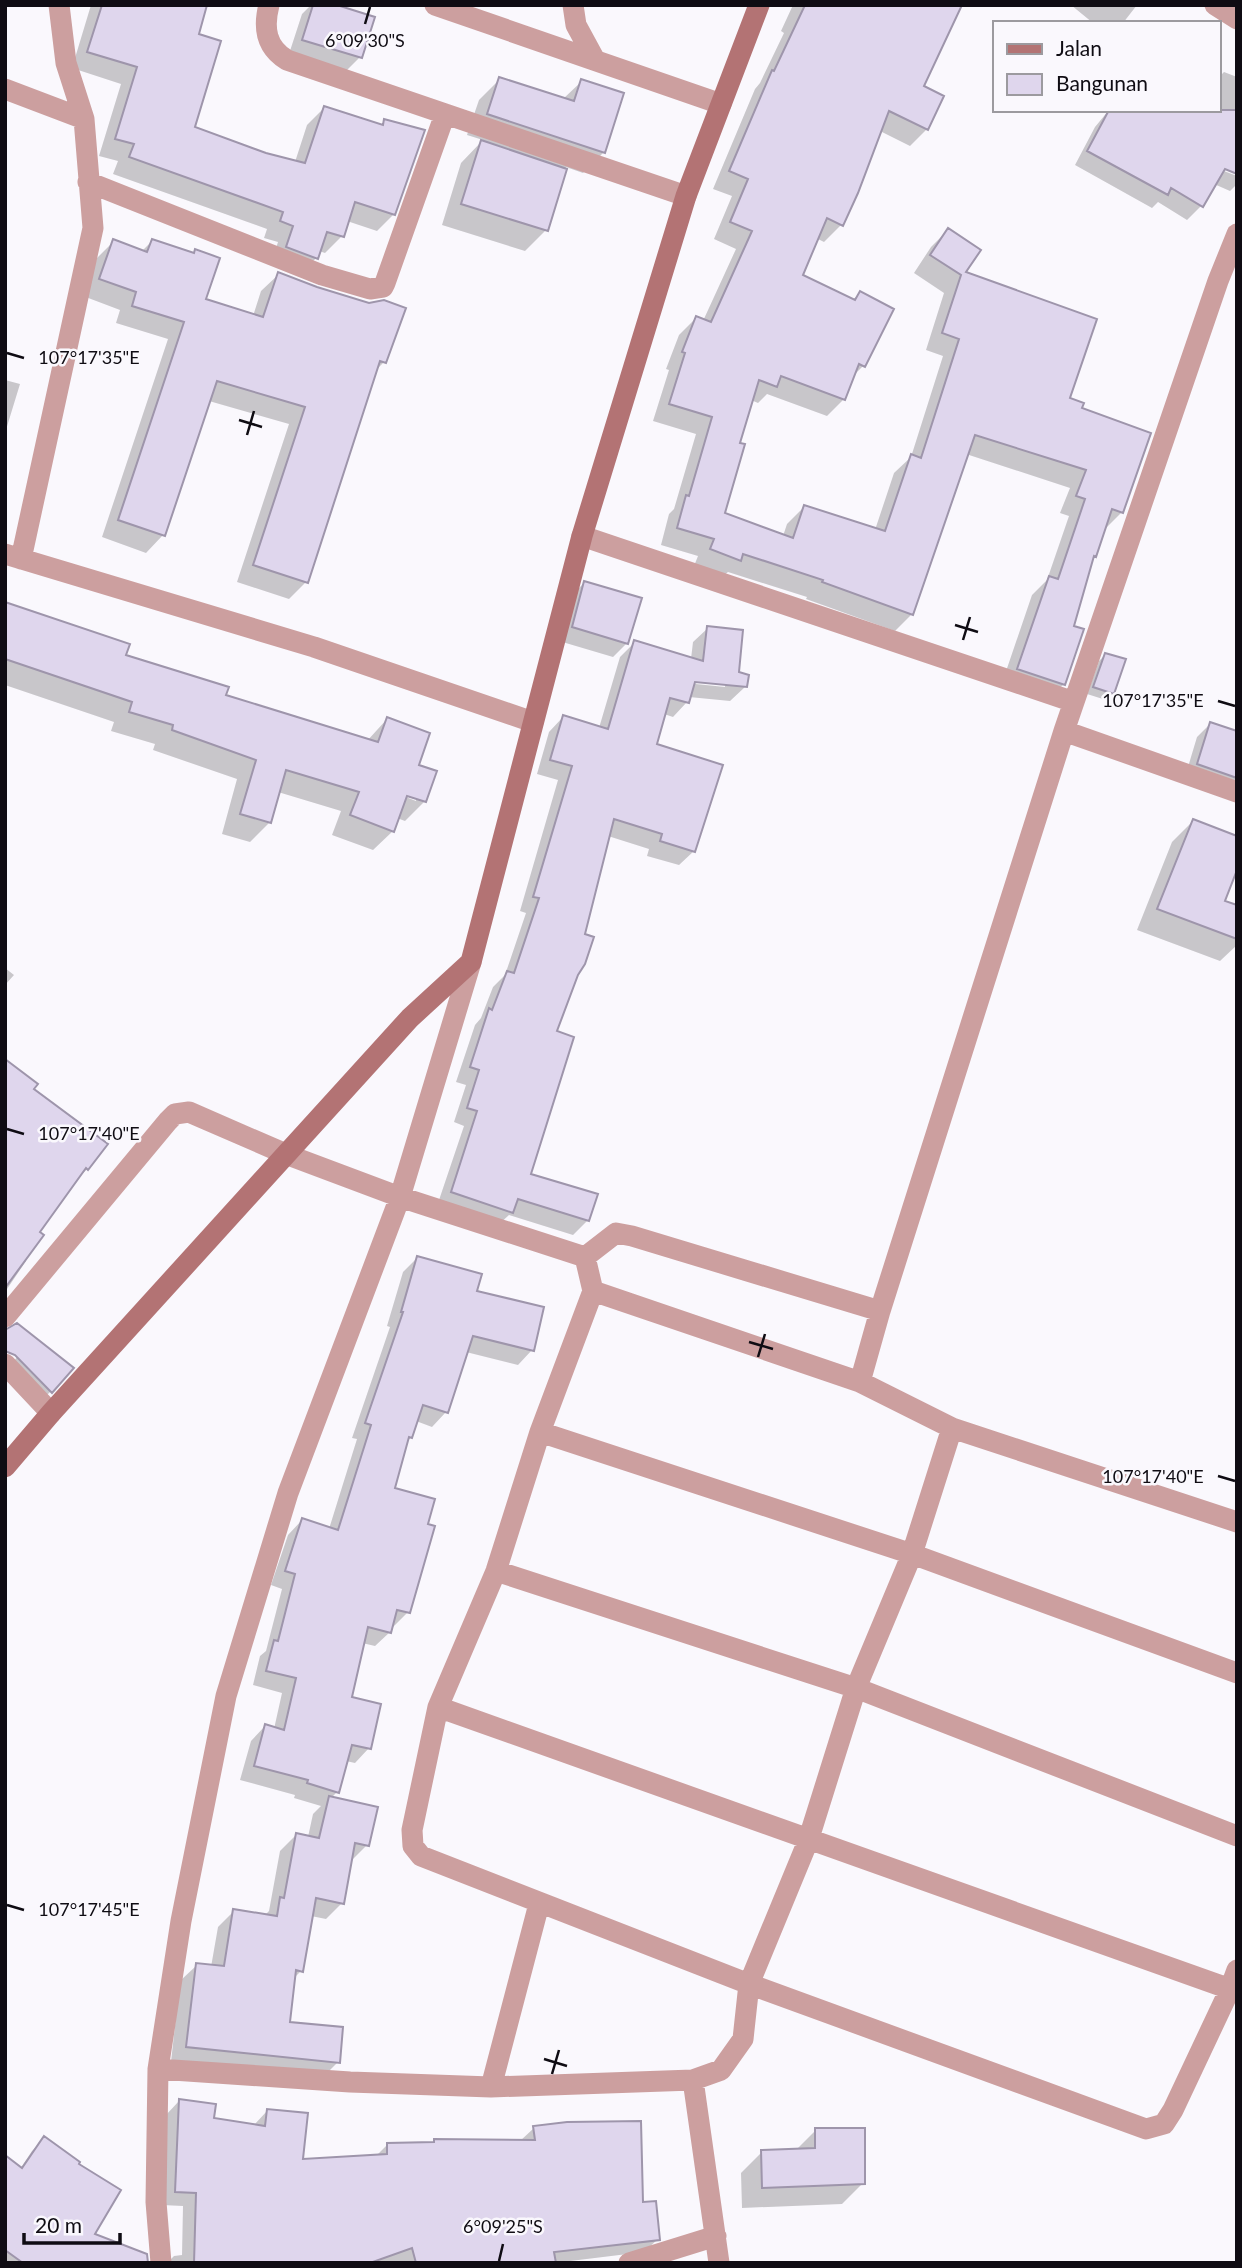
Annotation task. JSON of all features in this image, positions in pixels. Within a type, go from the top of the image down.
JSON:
[{"type":"street","points":[[60,5],[66,63],[84,119],[93,228],[13,557],[314,647],[533,722]]},
{"type":"street","points":[[268,5],[266,27],[270,44],[275,53],[287,60],[686,196]]},
{"type":"street","points":[[435,5],[721,104]]},
{"type":"street","points":[[573,5],[576,25],[595,60]]},
{"type":"street","points":[[161,2263],[156,2202],[158,2068],[181,1922],[226,1696],[288,1493],[400,1197],[471,962],[582,536],[686,196],[760,5]]},
{"type":"street","points":[[1214,5],[1237,19]]},
{"type":"street","points":[[5,89],[84,119]]},
{"type":"street","points":[[89,181],[322,275],[370,289],[379,288],[385,283],[445,114]]},
{"type":"street","points":[[860,1382],[880,1311],[1064,732],[1228,286],[1237,234]]},
{"type":"street","points":[[582,536],[1074,702]]},
{"type":"street","points":[[1064,732],[1237,792]]},
{"type":"street","points":[[5,1467],[410,1018],[471,962]]},
{"type":"street","points":[[5,1317],[175,1114],[189,1112],[288,1155],[400,1197],[585,1257]]},
{"type":"street","points":[[585,1257],[616,1233],[624,1234],[880,1311]]},
{"type":"street","points":[[438,1707],[808,1840],[1233,1979],[1173,2109],[1164,2124],[1146,2129],[749,1984],[421,1856],[413,1846],[412,1830],[438,1707],[496,1571],[540,1432],[593,1291],[585,1257]]},
{"type":"street","points":[[593,1291],[860,1382],[953,1429],[1237,1522]]},
{"type":"street","points":[[5,1364],[51,1413]]},
{"type":"street","points":[[158,2068],[350,2082],[491,2087],[693,2080],[721,2070],[743,2039],[749,1984],[808,1840],[856,1688],[912,1554],[953,1429]]},
{"type":"street","points":[[540,1432],[912,1554],[1237,1673]]},
{"type":"street","points":[[496,1571],[856,1688],[1237,1836]]},
{"type":"street","points":[[491,2087],[539,1903]]},
{"type":"street","points":[[693,2080],[719,2263]]},
{"type":"street","points":[[629,2263],[716,2236]]},
{"type":"building","points":[[102,5],[207,5],[199,34],[221,41],[195,127],[266,153],[305,163],[324,106],[383,125],[384,119],[425,130],[395,215],[355,202],[344,237],[327,232],[318,259],[286,247],[293,226],[280,221],[283,212],[129,157],[134,144],[115,139],[137,67],[87,52]]},
{"type":"building","points":[[313,5],[337,5],[375,17],[362,58],[302,40]]},
{"type":"building","points":[[805,5],[962,5],[924,86],[944,96],[928,130],[889,111],[843,226],[827,218],[803,275],[855,300],[860,291],[894,309],[865,367],[859,364],[845,400],[781,376],[777,387],[759,380],[740,443],[745,444],[725,513],[793,538],[804,505],[885,531],[911,454],[921,458],[959,339],[942,333],[961,275],[930,255],[948,228],[981,250],[966,272],[1097,319],[1070,398],[1084,403],[1082,408],[1151,433],[1123,513],[1112,509],[1096,557],[1094,556],[1074,626],[1084,629],[1065,685],[1017,669],[1049,576],[1058,579],[1085,499],[1076,496],[1086,470],[975,435],[913,615],[822,582],[823,580],[743,554],[741,561],[710,549],[714,539],[677,528],[712,417],[669,404],[685,353],[682,352],[696,316],[711,322],[752,231],[730,222],[748,179],[729,171],[772,70],[774,71]]},
{"type":"building","points":[[499,77],[574,101],[581,79],[624,93],[605,153],[487,114]]},
{"type":"building","points":[[1237,110],[1237,174],[1225,169],[1203,207],[1171,188],[1168,195],[1087,151],[1108,112]]},
{"type":"building","points":[[481,140],[567,169],[548,231],[461,204]]},
{"type":"building","points":[[113,239],[147,252],[152,239],[194,253],[195,249],[220,258],[206,299],[263,317],[278,272],[369,303],[384,300],[406,308],[386,363],[380,361],[308,583],[253,565],[305,407],[217,381],[165,536],[118,520],[184,322],[132,306],[136,292],[99,279]]},
{"type":"building","points":[[584,581],[642,598],[628,644],[572,627]]},
{"type":"building","points":[[5,602],[130,644],[126,655],[229,687],[226,695],[378,742],[387,717],[430,733],[419,765],[437,771],[426,802],[407,796],[394,832],[350,815],[359,792],[286,770],[271,823],[240,814],[256,760],[172,730],[173,725],[129,712],[132,702],[5,659]]},
{"type":"building","points":[[707,626],[743,630],[739,672],[749,675],[747,687],[695,682],[689,703],[670,698],[657,744],[723,765],[695,852],[660,841],[662,834],[614,819],[585,934],[594,937],[557,1031],[574,1037],[531,1174],[598,1194],[589,1221],[518,1199],[513,1213],[451,1192],[477,1111],[467,1108],[479,1070],[470,1067],[489,1008],[492,1010],[507,971],[514,973],[539,898],[533,897],[572,766],[550,760],[563,715],[608,729],[634,640],[703,661]]},
{"type":"building","points":[[1105,653],[1126,659],[1114,694],[1093,687]]},
{"type":"building","points":[[1210,722],[1237,731],[1237,778],[1197,764]]},
{"type":"building","points":[[1193,819],[1237,836],[1237,870],[1225,901],[1237,905],[1237,939],[1157,909]]},
{"type":"building","points":[[5,1059],[38,1084],[34,1089],[108,1144],[88,1170],[86,1168],[40,1232],[44,1235],[5,1288]]},
{"type":"building","points":[[417,1256],[482,1274],[477,1291],[544,1307],[534,1351],[473,1336],[448,1413],[423,1405],[412,1438],[409,1437],[395,1488],[435,1499],[428,1524],[435,1526],[410,1613],[397,1610],[391,1633],[368,1627],[352,1697],[381,1704],[371,1749],[352,1745],[339,1793],[307,1783],[308,1780],[254,1766],[265,1724],[284,1730],[296,1678],[266,1671],[274,1640],[278,1641],[295,1574],[285,1571],[302,1518],[338,1530],[371,1425],[365,1423],[403,1312]]},
{"type":"building","points":[[17,1323],[74,1368],[52,1393],[15,1355],[5,1351],[5,1330]]},
{"type":"building","points":[[329,1796],[378,1807],[369,1846],[355,1843],[344,1904],[316,1898],[303,1972],[296,1970],[290,2022],[343,2027],[340,2063],[186,2047],[196,1963],[224,1966],[233,1909],[277,1916],[280,1897],[284,1898],[296,1833],[319,1838]]},
{"type":"building","points":[[179,2099],[216,2104],[214,2118],[265,2126],[267,2109],[308,2113],[303,2159],[387,2154],[387,2143],[434,2142],[434,2139],[535,2140],[533,2126],[567,2122],[641,2121],[643,2202],[656,2201],[660,2240],[554,2252],[556,2263],[416,2263],[412,2248],[370,2263],[194,2263],[196,2193],[175,2192]]},
{"type":"building","points":[[815,2128],[865,2128],[865,2184],[762,2188],[761,2150],[815,2148]]},
{"type":"building","points":[[44,2136],[80,2162],[79,2164],[121,2190],[95,2234],[147,2254],[148,2263],[23,2263],[5,2250],[5,2155],[22,2168]]}]
